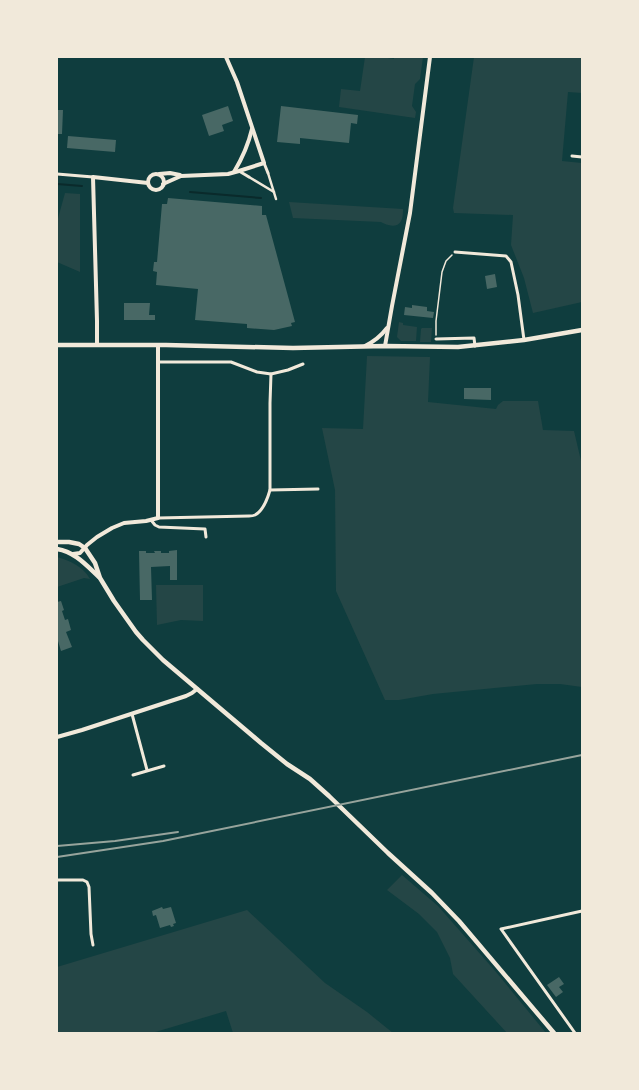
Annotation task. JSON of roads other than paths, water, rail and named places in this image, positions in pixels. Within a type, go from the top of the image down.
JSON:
[{"type":"main road","points":[[57,345],[293,348],[365,346],[442,347],[475,346],[524,340],[582,330]]},
{"type":"main road","points":[[57,542],[70,542],[79,544],[85,548],[94,563],[100,578],[114,601],[136,632],[163,660],[261,743],[287,764],[310,779],[432,893],[459,921],[554,1033]]},
{"type":"main road","points":[[57,549],[73,554],[100,578]]},
{"type":"street","points":[[226,57],[237,82],[276,199]]},
{"type":"street","points":[[385,346],[410,212],[430,57]]},
{"type":"street","points":[[236,172],[249,143],[252,128]]},
{"type":"street","points":[[572,156],[582,157]]},
{"type":"street","points":[[148,183],[150,176],[154,174],[181,176],[220,175],[236,172],[264,162]]},
{"type":"street","points":[[236,172],[249,177],[274,192]]},
{"type":"street","points":[[57,174],[93,176],[148,183],[150,187],[154,189],[159,189],[163,184],[181,176]]},
{"type":"street","points":[[159,174],[162,176],[163,184]]},
{"type":"street","points":[[93,176],[97,345]]},
{"type":"street","points":[[455,252],[506,256],[511,262],[518,295],[524,340]]},
{"type":"street","points":[[365,346],[374,342],[381,336],[389,325]]},
{"type":"street","points":[[436,339],[474,338],[475,346]]},
{"type":"street","points":[[158,346],[158,518]]},
{"type":"street","points":[[158,362],[231,362],[257,372],[271,374],[288,370],[303,364]]},
{"type":"street","points":[[73,554],[80,553],[97,537],[112,528],[124,524],[158,518],[248,516],[255,515],[260,511],[270,490],[271,374]]},
{"type":"street","points":[[270,490],[318,489]]},
{"type":"street","points":[[151,520],[159,527],[205,529],[206,537]]},
{"type":"street","points":[[57,737],[186,696],[197,689]]},
{"type":"street","points":[[132,714],[147,770]]},
{"type":"street","points":[[133,774],[164,766]]},
{"type":"street","points":[[57,880],[83,880],[87,882],[89,887],[93,946]]},
{"type":"street","points":[[575,1033],[501,929],[582,911]]},
{"type":"waterway","points":[[57,184],[82,186]]},
{"type":"waterway","points":[[190,192],[261,198]]},
{"type":"railway","points":[[57,857],[163,841],[582,755]]},
{"type":"railway","points":[[57,846],[115,841],[178,832]]}]
